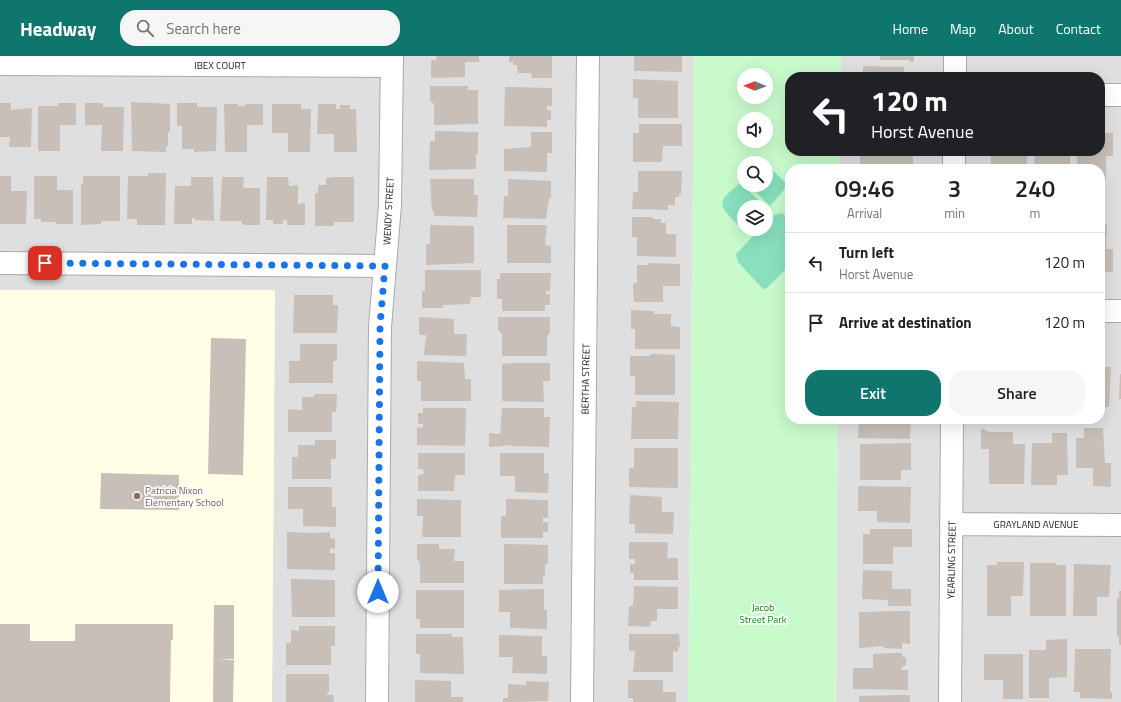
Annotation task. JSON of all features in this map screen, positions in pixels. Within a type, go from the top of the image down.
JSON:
[{"type":"street","name":"BERTHA STREET","points":[[582,702],[588,56]]},
{"type":"street","points":[[955,56],[955,72]]},
{"type":"street","name":"IBEX COURT","points":[[0,64],[392,61]]},
{"type":"street","name":"WENDY STREET","points":[[377,702],[380,326],[390,206],[392,61]]},
{"type":"street","points":[[1105,95],[1121,95]]},
{"type":"street","points":[[0,263],[385,266]]},
{"type":"street","points":[[1105,311],[1121,311]]},
{"type":"street","name":"YEARLING STREET","points":[[950,702],[952,424]]},
{"type":"street","name":"GRAYLAND AVENUE","points":[[951,524],[1121,525]]},
{"type":"shaded area","points":[[0,56],[694,56],[688,702],[272,702],[275,290],[0,290]]},
{"type":"shaded area","points":[[841,56],[1121,56],[1121,702],[836,702],[838,424],[1105,424],[1105,164],[840,164],[840,156],[1105,156],[1105,72],[841,72]]},
{"type":"shaded area","name":"Patricia Nixon Elementary School","points":[[0,290],[275,290],[272,702],[0,702]]},
{"type":"green space","name":"Jacob Street Park","points":[[694,56],[841,56],[841,72],[785,72],[785,156],[840,156],[840,164],[785,164],[785,424],[838,424],[835,702],[688,702]]},
{"type":"green space","points":[[773,171],[785,182],[785,188],[773,202],[773,200],[764,200],[756,192],[773,192]]},
{"type":"green space","points":[[737,186],[737,192],[750,192],[758,200],[737,200],[737,224],[723,207],[722,203],[726,195]]},
{"type":"green space","points":[[782,213],[785,215],[785,270],[767,288],[763,289],[738,262],[736,254],[753,236],[773,236],[773,216]]},
{"type":"building","points":[[436,56],[479,56],[479,62],[465,62],[465,77],[431,78],[431,62],[432,60],[437,60]]},
{"type":"building","points":[[509,56],[552,56],[552,78],[532,78],[531,73],[518,73],[517,65],[513,65],[513,62],[509,62]]},
{"type":"building","points":[[634,56],[682,56],[682,72],[634,71]]},
{"type":"building","points":[[880,56],[914,56],[914,62],[910,62],[910,60],[880,60]]},
{"type":"building","points":[[863,66],[904,67],[904,72],[863,72]]},
{"type":"building","points":[[633,79],[678,81],[678,118],[638,118],[638,98],[633,98]]},
{"type":"building","points":[[430,86],[468,86],[467,90],[478,90],[478,124],[434,125],[434,104],[430,101]]},
{"type":"building","points":[[505,87],[552,88],[552,106],[547,106],[547,110],[551,110],[551,120],[547,120],[547,127],[504,126]]},
{"type":"building","points":[[131,102],[170,104],[170,132],[168,132],[168,146],[166,146],[166,152],[132,151]]},
{"type":"building","points":[[0,103],[11,103],[11,110],[32,108],[31,147],[9,147],[10,137],[0,137]]},
{"type":"building","points":[[58,103],[76,103],[76,125],[60,125],[60,151],[38,151],[38,106],[58,106]]},
{"type":"building","points":[[85,103],[100,103],[103,104],[103,107],[124,107],[123,151],[101,151],[102,125],[85,125]]},
{"type":"building","points":[[177,103],[197,103],[197,107],[217,107],[216,151],[194,152],[194,149],[182,149],[182,126],[177,126]]},
{"type":"building","points":[[224,104],[238,104],[238,106],[244,106],[246,104],[263,104],[263,125],[247,125],[247,152],[225,152]]},
{"type":"building","points":[[272,104],[301,104],[301,109],[311,109],[310,152],[288,152],[288,133],[272,133]]},
{"type":"building","points":[[318,104],[336,104],[336,109],[340,109],[340,105],[350,105],[350,109],[356,109],[357,152],[334,152],[334,134],[317,134]]},
{"type":"building","points":[[639,124],[682,124],[682,146],[663,146],[662,162],[633,162],[633,133],[639,133]]},
{"type":"building","points":[[435,131],[478,132],[476,169],[429,170],[430,141],[435,141]]},
{"type":"building","points":[[531,132],[552,132],[552,153],[547,153],[547,172],[504,171],[504,149],[531,147]]},
{"type":"building","points":[[1105,133],[1113,133],[1113,156],[1106,156],[1106,181],[1105,164],[1077,164],[1077,156],[1105,156]]},
{"type":"building","points":[[860,156],[913,156],[913,164],[860,164]]},
{"type":"building","points":[[991,156],[1027,156],[1027,164],[991,164]]},
{"type":"building","points":[[1035,156],[1070,156],[1070,164],[1034,164]]},
{"type":"building","points":[[638,171],[682,171],[681,194],[679,194],[679,197],[675,197],[675,205],[668,205],[668,210],[632,209],[633,192],[638,192]]},
{"type":"building","points":[[148,173],[166,173],[165,225],[137,225],[137,219],[127,219],[128,176],[148,176]]},
{"type":"building","points":[[0,176],[11,176],[11,191],[27,191],[26,224],[0,224]]},
{"type":"building","points":[[34,176],[57,176],[57,190],[73,190],[73,224],[56,224],[56,222],[41,222],[41,219],[34,219]]},
{"type":"building","points":[[83,176],[120,176],[120,221],[101,221],[101,224],[81,225],[81,184],[83,184]]},
{"type":"building","points":[[191,177],[213,177],[214,221],[195,220],[195,218],[192,218],[192,224],[174,224],[175,186],[191,186]]},
{"type":"building","points":[[222,177],[244,177],[243,188],[260,188],[260,225],[245,225],[242,224],[242,221],[220,221]]},
{"type":"building","points":[[267,177],[288,177],[289,186],[298,185],[298,204],[305,203],[305,225],[287,225],[287,220],[283,220],[283,224],[273,224],[273,220],[266,220]]},
{"type":"building","points":[[354,177],[354,222],[334,222],[334,226],[315,226],[315,193],[318,193],[318,185],[326,185],[326,178]]},
{"type":"building","points":[[430,179],[474,179],[474,195],[478,195],[477,217],[434,216],[434,211],[432,211]]},
{"type":"building","points":[[508,179],[551,181],[551,198],[549,198],[546,219],[503,218],[504,196],[508,196]]},
{"type":"building","points":[[632,217],[653,217],[653,219],[661,219],[661,223],[666,223],[666,234],[676,234],[676,257],[637,256],[637,237],[632,237]]},
{"type":"building","points":[[1105,224],[1107,224],[1106,249],[1113,249],[1113,272],[1105,272]]},
{"type":"building","points":[[430,225],[474,226],[474,263],[426,265],[426,244],[430,244]]},
{"type":"building","points":[[507,225],[547,225],[545,245],[551,246],[551,263],[507,263]]},
{"type":"building","points":[[648,263],[680,264],[680,286],[663,286],[663,302],[634,302],[633,287],[634,283],[637,283],[637,265],[648,265]]},
{"type":"building","points":[[425,270],[481,270],[481,297],[471,297],[470,304],[443,305],[443,308],[422,308],[422,291],[425,291]]},
{"type":"building","points":[[500,273],[551,273],[550,291],[546,291],[546,294],[550,295],[550,305],[545,305],[545,311],[502,311],[502,299],[497,299],[497,279],[500,279]]},
{"type":"building","points":[[294,295],[333,295],[333,305],[338,305],[337,333],[293,333]]},
{"type":"building","points":[[631,310],[654,311],[654,314],[671,314],[671,326],[680,327],[680,349],[635,349],[635,329],[631,329]]},
{"type":"building","points":[[419,317],[454,319],[454,334],[467,334],[466,356],[424,355],[426,335],[420,335],[419,333]]},
{"type":"building","points":[[498,317],[550,317],[550,333],[547,336],[547,356],[502,356],[502,334],[498,330]]},
{"type":"building","points":[[211,338],[246,339],[243,475],[208,474]]},
{"type":"building","points":[[300,344],[337,344],[337,360],[333,362],[333,383],[289,383],[289,361],[300,361]]},
{"type":"building","points":[[650,354],[675,355],[675,395],[635,395],[635,376],[630,376],[630,356],[650,356]]},
{"type":"building","points":[[417,361],[464,363],[465,379],[471,379],[471,401],[421,401],[421,381],[417,381]]},
{"type":"building","points":[[550,363],[550,381],[543,381],[544,402],[502,401],[502,364]]},
{"type":"building","points":[[1105,367],[1111,367],[1109,407],[1105,407]]},
{"type":"building","points":[[1120,374],[1121,399],[1119,399]]},
{"type":"building","points":[[314,394],[337,394],[336,412],[332,412],[332,432],[288,432],[288,409],[302,410],[302,397],[314,397]]},
{"type":"building","points":[[636,401],[679,402],[678,439],[631,439],[632,407],[636,407]]},
{"type":"building","points":[[423,408],[466,408],[465,446],[417,445],[417,427],[423,428],[423,424],[418,424],[418,413],[423,413]]},
{"type":"building","points":[[502,408],[544,408],[544,417],[550,417],[549,447],[512,445],[489,447],[489,433],[500,434]]},
{"type":"building","points":[[859,424],[911,424],[910,439],[858,438]]},
{"type":"building","points":[[981,428],[989,432],[1013,432],[1013,444],[1025,444],[1024,484],[989,484],[989,449],[981,449]]},
{"type":"building","points":[[1084,428],[1103,428],[1105,463],[1111,463],[1111,487],[1093,486],[1093,468],[1076,468],[1076,438],[1084,438]]},
{"type":"building","points":[[1052,433],[1067,433],[1068,475],[1057,475],[1057,485],[1031,485],[1032,443],[1052,443]]},
{"type":"building","points":[[315,440],[336,440],[336,459],[331,459],[331,479],[292,479],[292,457],[298,457],[298,445],[315,445]]},
{"type":"building","points":[[911,443],[911,470],[901,470],[901,480],[860,480],[860,444]]},
{"type":"building","points":[[634,448],[678,448],[678,488],[629,487],[629,468],[634,468]]},
{"type":"building","points":[[418,453],[465,453],[465,475],[455,475],[454,491],[418,491],[418,475],[424,474],[423,469],[418,469]]},
{"type":"building","points":[[500,453],[544,453],[544,473],[549,473],[548,493],[515,492],[515,476],[500,476]]},
{"type":"building","points":[[101,473],[179,475],[179,510],[100,509]]},
{"type":"building","points":[[858,486],[911,487],[910,523],[877,522],[877,511],[858,511]]},
{"type":"building","points":[[288,487],[332,487],[332,507],[336,507],[336,527],[303,526],[303,509],[288,509]]},
{"type":"building","points":[[630,495],[662,497],[662,512],[674,512],[673,534],[635,533],[635,524],[629,524]]},
{"type":"building","points":[[417,499],[461,500],[461,537],[422,537],[423,516],[417,516]]},
{"type":"building","points":[[506,499],[548,500],[548,518],[543,518],[543,522],[548,522],[548,532],[543,532],[543,538],[501,538],[501,516],[506,516]]},
{"type":"building","points":[[870,529],[912,529],[912,547],[893,547],[893,564],[863,564],[863,534],[870,534]]},
{"type":"building","points":[[287,532],[330,532],[330,538],[335,539],[335,549],[330,548],[330,553],[335,553],[335,570],[287,569]]},
{"type":"building","points":[[629,542],[667,542],[667,558],[678,558],[678,580],[634,580],[634,573],[630,573],[630,564],[635,564],[635,559],[629,559]]},
{"type":"building","points":[[417,544],[439,544],[439,549],[455,549],[454,561],[464,561],[464,583],[420,583],[420,562],[417,559]]},
{"type":"building","points":[[504,544],[548,545],[548,564],[545,564],[543,584],[504,584]]},
{"type":"building","points":[[997,562],[1024,562],[1023,596],[1011,596],[1011,616],[987,616],[987,565],[997,565]]},
{"type":"building","points":[[1030,563],[1056,563],[1056,565],[1066,565],[1066,616],[1030,616]]},
{"type":"building","points":[[1074,564],[1111,565],[1109,597],[1097,597],[1097,616],[1073,616]]},
{"type":"building","points":[[863,570],[892,571],[892,589],[911,589],[911,606],[888,606],[888,600],[862,599]]},
{"type":"building","points":[[291,579],[335,580],[335,617],[292,617]]},
{"type":"building","points":[[634,586],[678,587],[678,609],[657,609],[657,621],[651,621],[650,627],[628,626],[629,606],[633,606]]},
{"type":"building","points":[[544,589],[544,610],[547,610],[547,629],[510,628],[510,612],[499,612],[499,590]]},
{"type":"building","points":[[416,590],[464,590],[464,628],[420,628],[420,619],[416,619]]},
{"type":"building","points":[[1119,591],[1121,591],[1121,645],[1119,645],[1119,636],[1117,636],[1117,598],[1119,598]]},
{"type":"building","points":[[214,605],[234,605],[234,659],[216,660],[234,660],[233,702],[213,702]]},
{"type":"building","points":[[910,611],[910,644],[902,643],[902,649],[883,648],[884,646],[859,648],[859,612]]},
{"type":"building","points":[[0,624],[30,624],[30,641],[75,641],[75,624],[173,624],[173,640],[171,640],[170,702],[0,702]]},
{"type":"building","points":[[299,626],[335,626],[335,646],[331,646],[331,665],[286,665],[286,643],[291,643],[291,630],[299,631]]},
{"type":"building","points":[[416,634],[452,634],[452,637],[463,637],[464,674],[420,673],[420,654],[416,654]]},
{"type":"building","points":[[629,634],[679,634],[680,647],[678,647],[678,652],[673,651],[673,672],[633,672],[635,651],[629,651]]},
{"type":"building","points":[[499,635],[542,636],[542,656],[547,656],[547,674],[512,673],[513,657],[499,657]]},
{"type":"building","points":[[1067,639],[1067,677],[1049,678],[1049,698],[1029,698],[1029,650],[1046,650],[1046,640]]},
{"type":"building","points":[[1075,649],[1111,649],[1110,692],[1112,692],[1112,699],[1080,698],[1080,692],[1074,692]]},
{"type":"building","points":[[902,653],[902,656],[906,658],[906,665],[902,667],[901,670],[908,670],[908,690],[853,689],[853,668],[873,668],[873,654]]},
{"type":"building","points":[[984,654],[1023,654],[1023,699],[1003,699],[1003,680],[984,680]]},
{"type":"building","points":[[286,674],[329,674],[329,692],[327,695],[333,695],[334,702],[286,702]]},
{"type":"building","points":[[415,680],[451,681],[451,697],[463,697],[463,702],[415,702]]},
{"type":"building","points":[[628,680],[663,680],[663,692],[676,692],[676,702],[633,702],[633,698],[628,698]]},
{"type":"building","points":[[526,681],[549,682],[548,701],[503,702],[503,698],[508,698],[508,684],[526,685]]},
{"type":"building","points":[[910,695],[910,702],[859,702],[859,696]]},
{"type":"place","name":"Patricia Nixon Elementary School","points":[[137,496]]},
{"type":"route","points":[[45,263],[385,266],[380,326],[378,592]]}]
